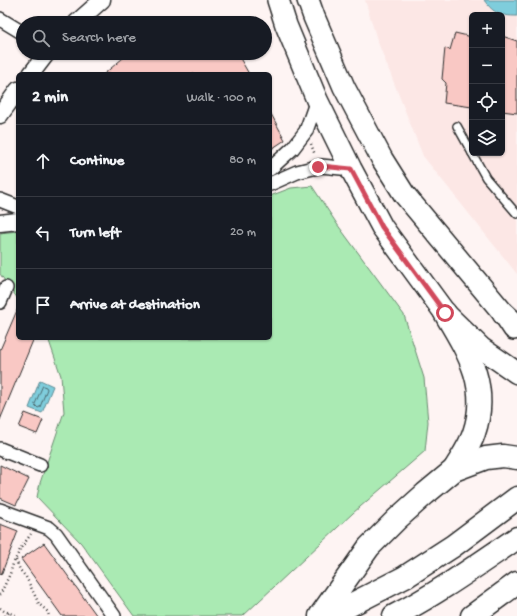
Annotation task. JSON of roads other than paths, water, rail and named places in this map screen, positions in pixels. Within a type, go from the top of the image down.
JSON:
[{"type":"highway","points":[[445,313],[466,349],[476,377],[480,398],[479,416],[474,434],[454,470]]},
{"type":"highway","points":[[320,616],[369,548],[424,494],[454,470],[486,458],[503,456],[517,458]]},
{"type":"highway","points":[[328,616],[405,577],[453,546],[517,498]]},
{"type":"highway","points":[[394,616],[465,573],[517,538]]},
{"type":"highway","points":[[472,616],[517,583]]},
{"type":"main road","points":[[278,0],[286,25],[317,100],[382,227],[445,313],[481,348],[517,373]]},
{"type":"main road","points":[[308,0],[322,38],[344,87],[382,159],[404,194],[510,320],[517,333]]},
{"type":"street","points":[[84,16],[102,0]]},
{"type":"street","points":[[0,19],[16,29]]},
{"type":"street","points":[[33,72],[42,60]]},
{"type":"street","points":[[0,115],[16,93]]},
{"type":"street","points":[[272,167],[293,148],[306,131],[317,100]]},
{"type":"street","points":[[272,183],[297,172],[321,166],[351,169]]},
{"type":"street","points":[[0,200],[16,206]]},
{"type":"street","points":[[0,223],[16,221]]},
{"type":"street","points":[[0,302],[6,288]]},
{"type":"street","points":[[0,449],[40,465]]},
{"type":"street","points":[[0,510],[49,528],[56,534],[114,616]]},
{"type":"lane","points":[[457,126],[469,148]]},
{"type":"lane","points":[[474,156],[486,178],[517,214]]},
{"type":"water","points":[[484,0],[517,0],[517,16],[505,15],[505,12],[496,12]]},
{"type":"water","points":[[40,380],[53,386],[42,413],[29,408]]}]
